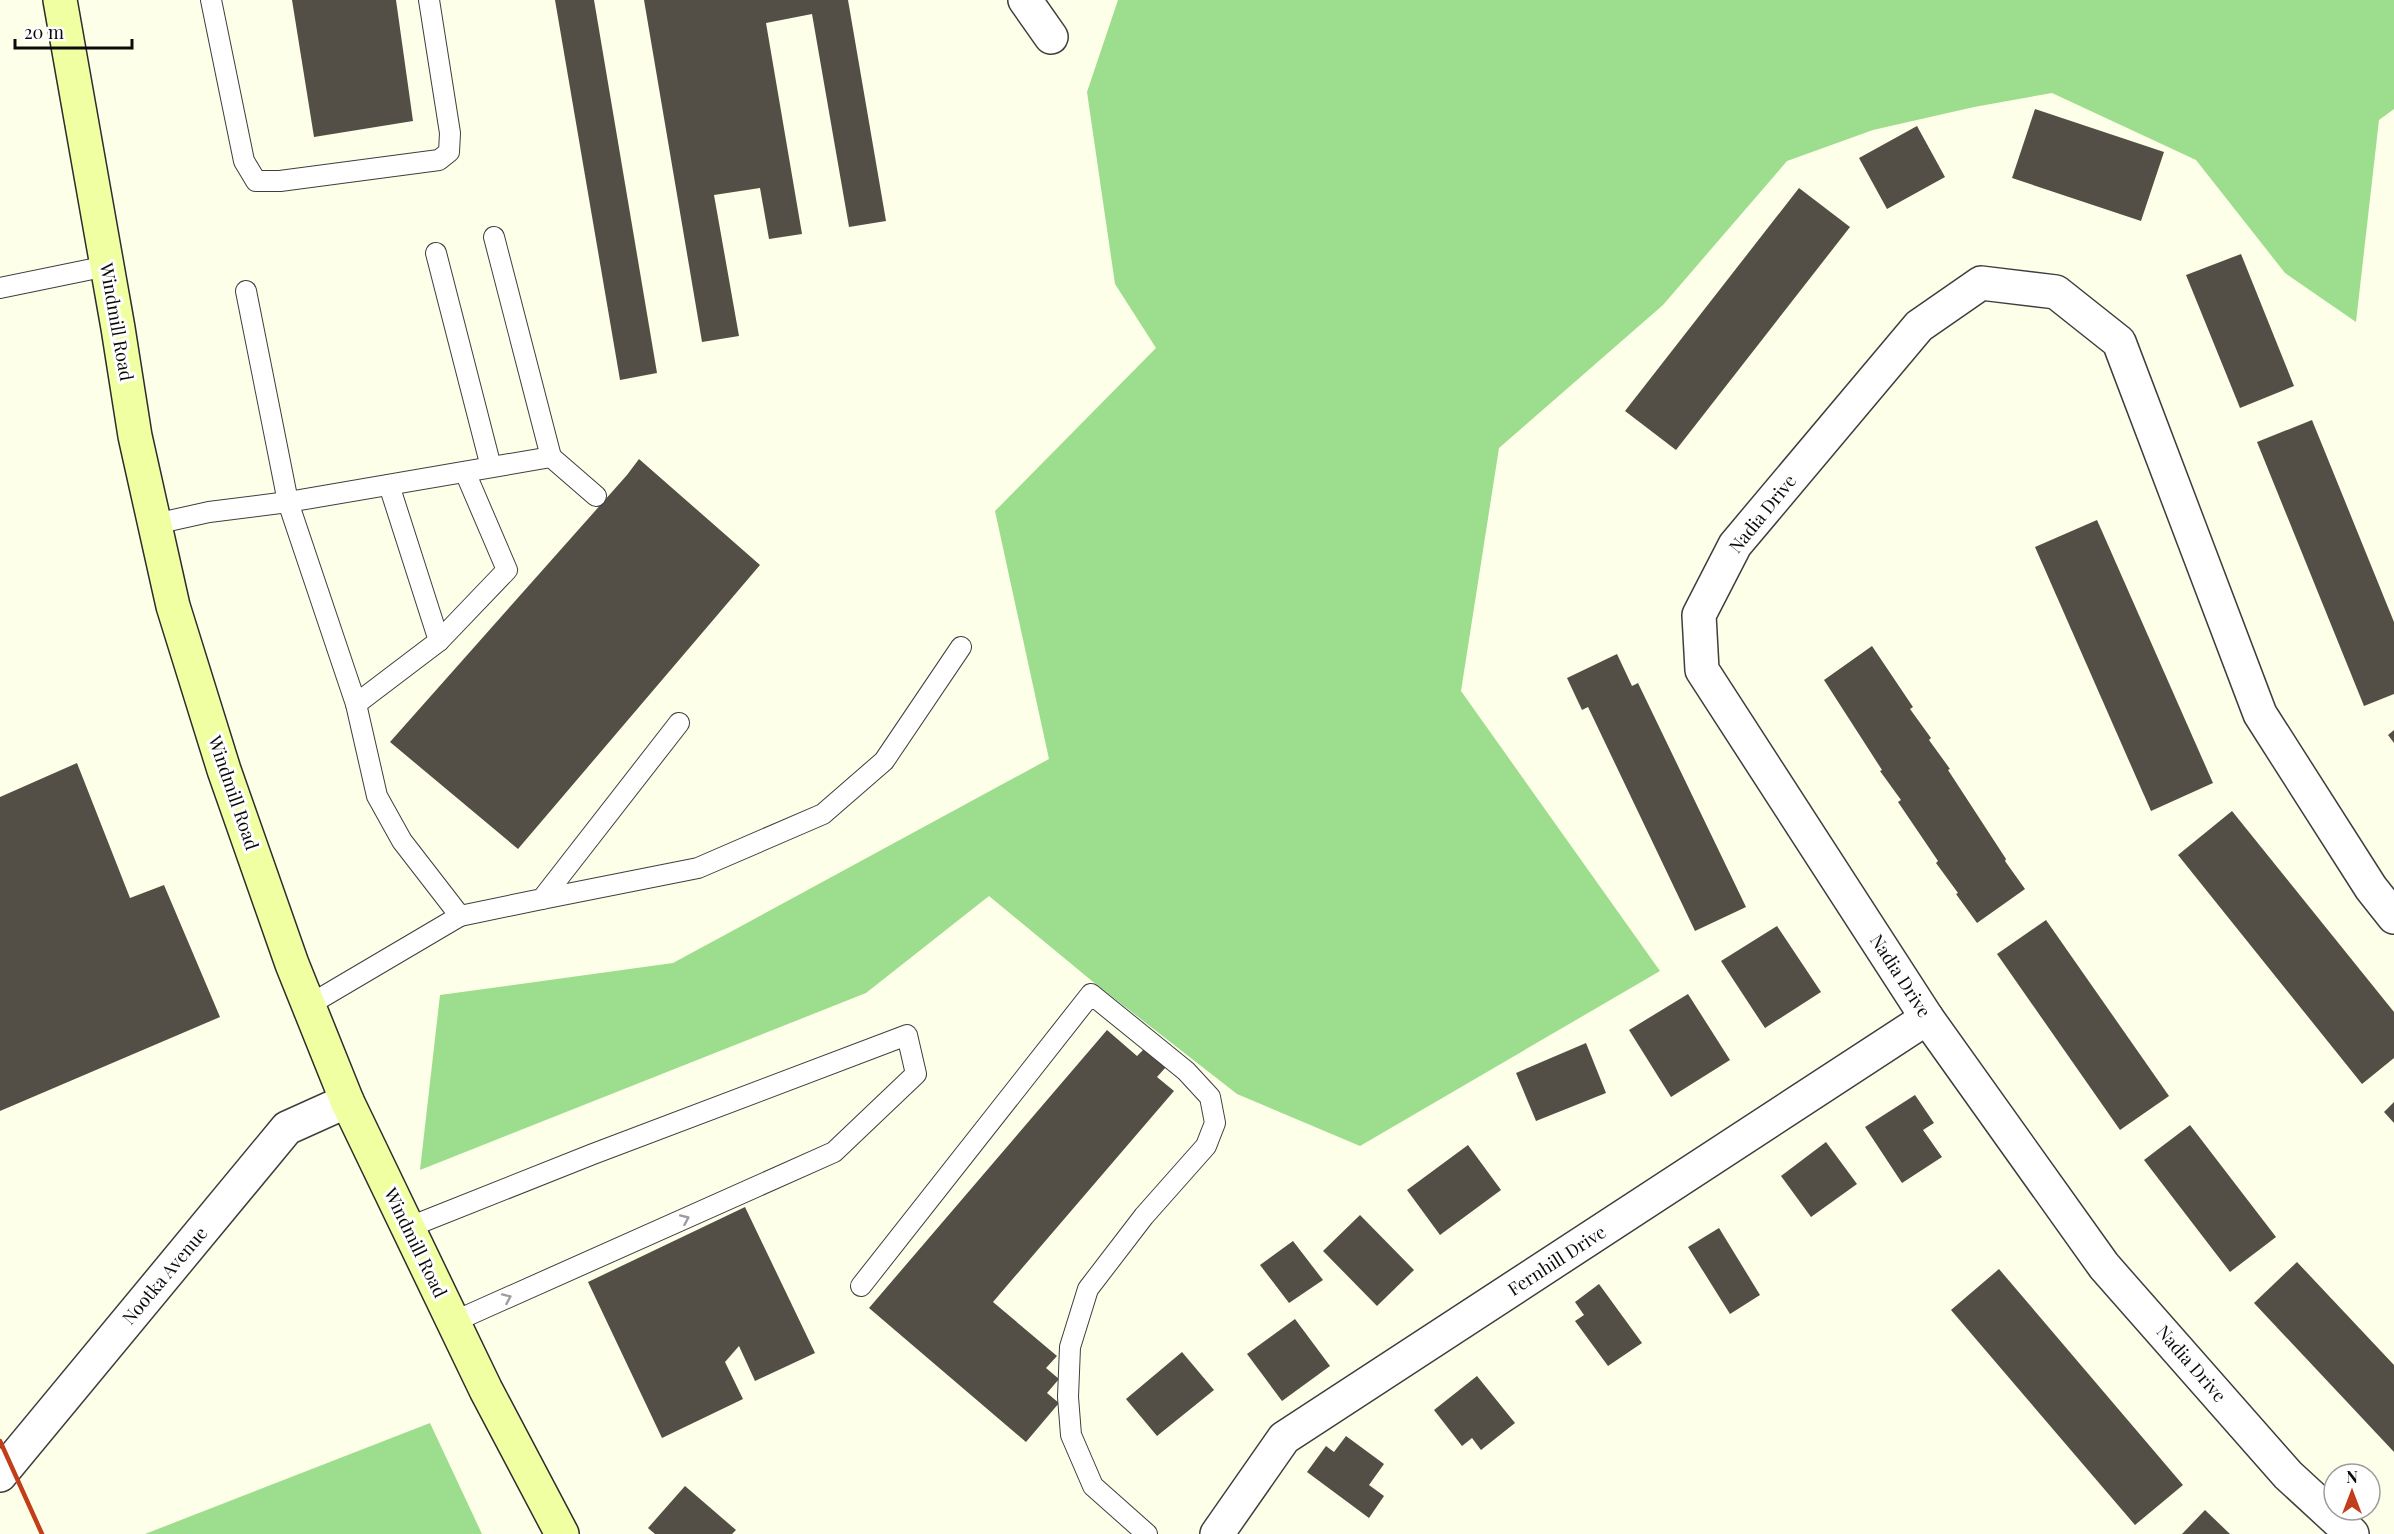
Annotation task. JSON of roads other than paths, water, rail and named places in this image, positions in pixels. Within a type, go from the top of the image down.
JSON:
[{"type":"main road","name":"Windmill Road","points":[[60,0],[135,436],[173,606],[224,770],[288,953],[347,1101],[486,1390],[562,1534]]},
{"type":"street","points":[[1025,0],[1051,37]]},
{"type":"street","name":"Nadia Drive","points":[[2352,1534],[2288,1475],[2104,1266],[1927,1018],[1702,670],[1699,615],[1735,545],[1919,326],[1981,282],[2056,292],[2119,342],[2260,714],[2371,888],[2394,917]]},
{"type":"street","name":"Fernhill Drive","points":[[1217,1534],[1284,1438],[1927,1018]]},
{"type":"street","name":"Nootka Avenue","points":[[0,1475],[287,1128],[347,1101]]},
{"type":"lane","points":[[211,0],[244,161],[256,180],[280,180],[439,160],[449,152],[450,133],[429,0]]},
{"type":"lane","points":[[494,237],[551,457],[596,496]]},
{"type":"lane","points":[[435,253],[491,467]]},
{"type":"lane","points":[[0,288],[107,266]]},
{"type":"lane","points":[[246,291],[288,502],[356,704],[377,796],[402,841],[460,916]]},
{"type":"lane","points":[[155,524],[209,512],[288,502],[551,457]]},
{"type":"lane","points":[[356,704],[439,641],[507,570],[465,472]]},
{"type":"lane","points":[[389,485],[439,641]]},
{"type":"lane","points":[[309,1005],[460,916],[698,868],[823,814],[884,761],[961,647]]},
{"type":"lane","points":[[542,899],[679,723]]},
{"type":"lane","points":[[861,1286],[1091,994],[1186,1071],[1210,1097],[1215,1123],[1206,1146],[1144,1216],[1088,1289],[1070,1347],[1068,1397],[1071,1435],[1093,1486],[1147,1534]]},
{"type":"lane","points":[[407,1228],[593,1154],[907,1035],[916,1074],[834,1152],[453,1322]]},
{"type":"railway","points":[[0,1441],[42,1534]]}]
